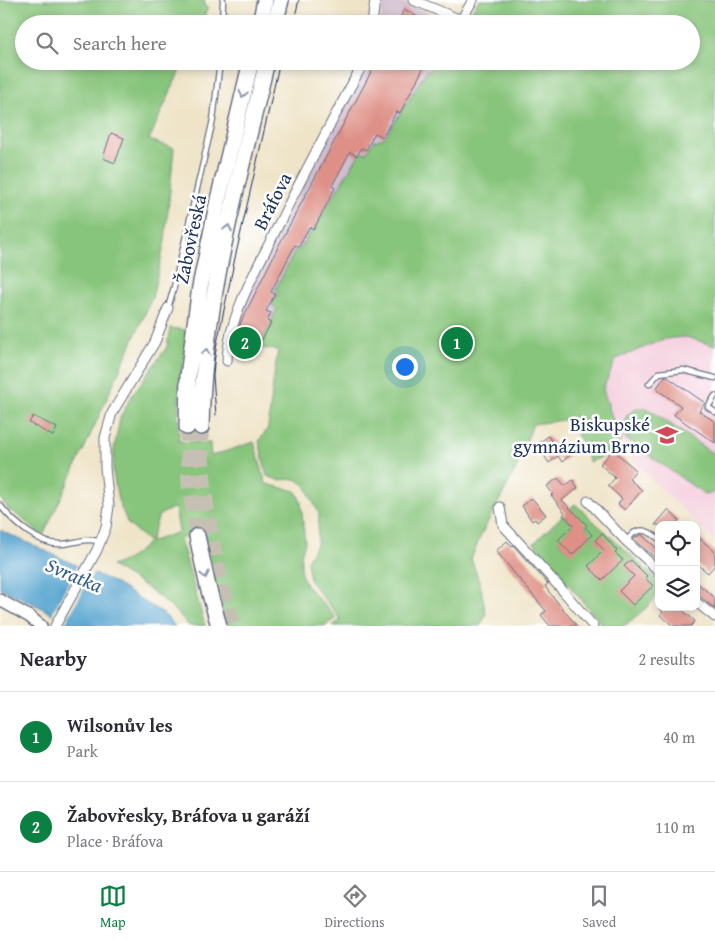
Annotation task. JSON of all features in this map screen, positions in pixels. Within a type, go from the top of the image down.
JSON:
[{"type":"highway","points":[[262,15],[265,0]]},
{"type":"highway","points":[[277,15],[281,0]]},
{"type":"highway","name":"Žabovřeská","points":[[249,70],[218,200],[200,287],[188,376],[194,427],[218,276],[264,70]]},
{"type":"highway","points":[[196,536],[217,620]]},
{"type":"street","points":[[373,15],[375,0]]},
{"type":"street","points":[[413,0],[449,15]]},
{"type":"street","points":[[464,15],[474,0]]},
{"type":"street","name":"Bráfova","points":[[227,361],[229,338],[248,285],[359,70]]},
{"type":"street","points":[[57,623],[101,542],[106,527],[108,492],[105,468],[105,438],[112,413],[155,342],[168,308]]},
{"type":"street","points":[[588,501],[626,542],[655,567]]},
{"type":"street","points":[[500,507],[503,524],[593,626]]},
{"type":"street","points":[[0,600],[30,617],[41,626]]},
{"type":"street","points":[[700,605],[715,617]]},
{"type":"lane","points":[[222,15],[223,0]]},
{"type":"lane","points":[[168,308],[213,120],[219,70]]},
{"type":"lane","points":[[649,384],[659,373],[683,370],[715,378]]},
{"type":"lane","points":[[715,396],[708,407],[715,412]]},
{"type":"lane","points":[[0,505],[6,513],[34,536],[50,544],[64,544],[92,539],[101,542]]},
{"type":"lane","points":[[626,542],[638,530],[655,537]]},
{"type":"shaded area","points":[[386,0],[397,0],[433,15],[381,15],[383,2]]},
{"type":"shaded area","points":[[364,70],[427,70],[384,138],[374,141],[328,205],[312,234],[309,233],[300,250],[296,249],[275,290],[279,292],[278,309],[259,348],[227,331]]},
{"type":"shaded area","name":"Biskupské gymnázium Brno","points":[[686,337],[715,346],[715,541],[700,526],[700,521],[694,521],[638,466],[616,430],[603,389],[616,359],[665,339]]},
{"type":"green space","points":[[0,0],[205,0],[204,6],[208,7],[205,15],[15,15],[15,70],[180,70],[149,140],[174,148],[165,241],[152,298],[43,536],[9,510],[0,498]]},
{"type":"green space","points":[[479,0],[715,0],[715,346],[686,337],[665,339],[616,359],[603,389],[616,430],[622,440],[608,455],[589,462],[571,419],[533,424],[515,471],[484,529],[471,559],[480,583],[486,615],[480,626],[332,626],[341,620],[310,581],[307,561],[317,543],[319,514],[305,485],[296,479],[278,480],[267,476],[259,441],[268,428],[278,350],[259,348],[277,309],[272,305],[279,292],[275,290],[296,249],[300,250],[310,232],[312,234],[358,156],[362,152],[366,153],[374,141],[384,138],[427,70],[700,70],[700,15],[469,15]]},
{"type":"green space","points":[[170,328],[186,330],[178,414],[179,441],[210,443],[211,456],[254,442],[266,484],[296,491],[301,502],[305,543],[301,555],[301,574],[306,585],[336,618],[324,626],[227,626],[217,593],[205,535],[180,538],[205,626],[189,626],[153,592],[111,566],[132,557],[149,542],[128,524],[118,500],[113,472],[114,450],[120,418],[132,395],[167,347]],"holes":[[[175,507],[179,532],[150,542],[159,515]]]},
{"type":"green space","points":[[637,408],[647,408],[715,455],[715,492],[704,494],[626,439],[623,427],[627,415]]},
{"type":"green space","points":[[575,504],[655,577],[655,598],[624,626],[603,626],[534,543],[563,515],[573,525],[558,541],[572,554],[592,535],[570,508]]},
{"type":"water","name":"Svratka","points":[[0,530],[113,582],[164,614],[175,626],[73,626],[40,607],[0,588]]},
{"type":"pier","points":[[79,563],[94,571],[64,623],[52,617],[52,614]]},
{"type":"building","points":[[404,9],[414,15],[401,15]]},
{"type":"building","points":[[372,70],[422,70],[400,113],[396,112],[383,137],[375,133],[366,150],[361,148],[357,156],[350,152],[332,186],[335,188],[314,229],[309,227],[299,247],[295,245],[271,292],[275,294],[266,311],[271,313],[267,321],[271,323],[258,347],[237,336],[241,322],[279,245]]},
{"type":"building","points":[[111,133],[124,138],[115,163],[103,158]]},
{"type":"building","points":[[665,376],[705,403],[699,411],[715,422],[715,443],[674,415],[681,406],[656,389]]},
{"type":"building","points":[[33,416],[57,428],[53,436],[29,423]]},
{"type":"building","points":[[548,436],[557,447],[560,444],[569,456],[562,462],[558,456],[549,463],[541,451],[538,444]]},
{"type":"building","points":[[613,450],[636,470],[629,479],[642,490],[625,510],[618,504],[622,499],[608,486],[615,478],[600,464]]},
{"type":"building","points":[[558,478],[565,486],[573,480],[578,488],[562,500],[587,525],[585,527],[592,535],[572,555],[558,540],[573,525],[563,515],[565,513],[551,495],[553,494],[547,486]]},
{"type":"building","points":[[532,498],[546,515],[537,522],[535,519],[532,521],[522,506]]},
{"type":"building","points":[[668,510],[679,520],[678,521],[658,521]]},
{"type":"building","points":[[602,533],[617,551],[615,553],[623,560],[602,580],[588,566],[604,550],[595,540]]},
{"type":"building","points":[[642,535],[655,546],[655,558],[633,539]]},
{"type":"building","points":[[700,539],[715,552],[715,565],[708,573],[700,566]]},
{"type":"building","points":[[507,541],[513,545],[548,584],[545,586],[549,592],[577,626],[550,626],[541,615],[546,611],[496,551]]},
{"type":"building","points":[[631,560],[647,576],[645,578],[653,586],[633,605],[619,591],[634,576],[624,566]]},
{"type":"building","points":[[700,585],[715,598],[715,609],[700,596]]},
{"type":"building","points":[[684,611],[695,621],[691,626],[673,626],[660,615],[663,612]]},
{"type":"tunnel","points":[[187,427],[189,485],[197,536]]},
{"type":"tunnel","points":[[201,427],[206,503],[210,528],[220,577],[234,626]]},
{"type":"tram line","points":[[295,15],[299,0]]},
{"type":"tram line","points":[[216,415],[213,376],[217,343],[278,70]]},
{"type":"place","name":"Žabovřesky, Bráfova u garáží","points":[[245,343]]},
{"type":"place","name":"Wilsonův les","points":[[457,343]]},
{"type":"place","name":"Biskupské gymnázium Brno","points":[[667,435]]}]
